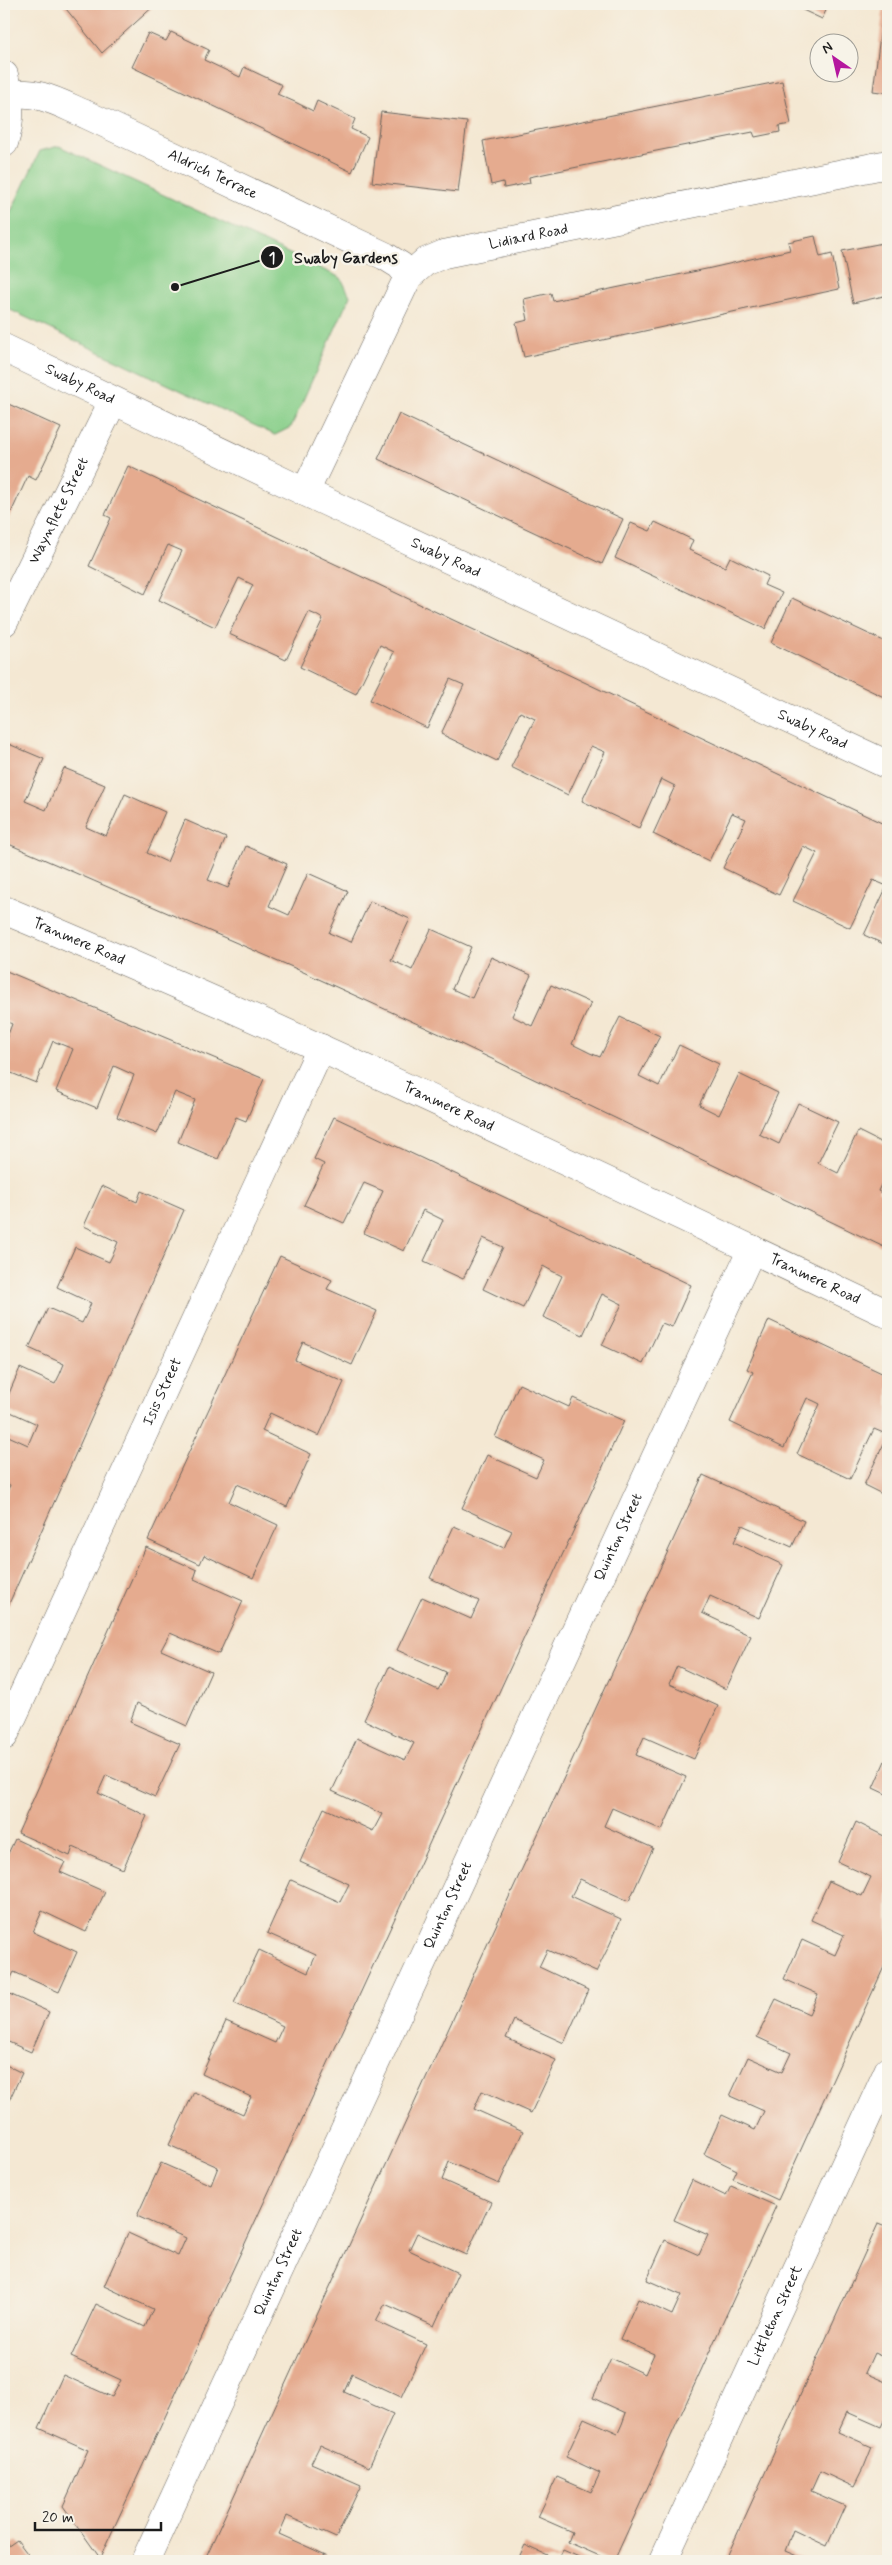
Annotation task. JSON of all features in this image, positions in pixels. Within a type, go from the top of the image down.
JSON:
[{"type":"street","points":[[4,143],[10,126],[6,86]]},
{"type":"street","name":"Aldrich Terrace","points":[[6,86],[21,93],[38,96],[85,114],[386,256],[401,266],[408,277]]},
{"type":"street","name":"Lidiard Road","points":[[305,492],[408,277],[425,262],[444,254],[888,164]]},
{"type":"street","name":"Swaby Road","points":[[4,348],[305,492],[888,765]]},
{"type":"street","name":"Waynflete Street","points":[[4,622],[113,401]]},
{"type":"street","name":"Tranmere Road","points":[[4,910],[182,985],[321,1048],[561,1158],[888,1314]]},
{"type":"street","name":"Isis Street","points":[[4,1736],[321,1048]]},
{"type":"street","name":"Quinton Street","points":[[145,2561],[752,1249]]},
{"type":"street","name":"Littleton Street","points":[[663,2561],[888,2071]]},
{"type":"green space","points":[[59,146],[341,278],[350,296],[291,427],[275,435],[4,307],[4,226],[40,151]]},
{"type":"building","points":[[62,4],[156,4],[102,53]]},
{"type":"building","points":[[790,4],[829,4],[822,19]]},
{"type":"building","points":[[884,4],[888,4],[888,93],[873,91]]},
{"type":"building","points":[[171,32],[209,50],[204,60],[240,77],[244,67],[282,85],[277,94],[313,111],[317,101],[355,119],[351,129],[368,137],[352,172],[132,67],[148,33],[166,41]]},
{"type":"building","points":[[782,81],[791,124],[779,126],[780,132],[755,137],[753,132],[641,154],[529,177],[530,183],[504,188],[503,182],[491,185],[483,141]]},
{"type":"building","points":[[381,112],[467,122],[458,192],[372,182]]},
{"type":"building","points":[[815,236],[820,257],[832,254],[839,289],[524,357],[516,323],[528,320],[524,299],[551,293],[553,301],[711,268],[790,250],[788,242]]},
{"type":"building","points":[[888,242],[888,295],[853,303],[842,251]]},
{"type":"building","points":[[4,402],[61,428],[36,480],[28,476],[4,528]]},
{"type":"building","points":[[399,414],[623,519],[602,564],[378,459]]},
{"type":"building","points":[[128,466],[888,826],[888,946],[864,935],[887,886],[873,880],[850,928],[793,901],[817,853],[803,846],[779,895],[723,868],[746,819],[732,813],[709,861],[653,834],[675,786],[661,779],[639,828],[582,801],[605,752],[591,746],[568,795],[511,767],[535,719],[520,712],[497,761],[441,734],[464,685],[450,679],[427,728],[370,700],[394,652],[380,645],[356,694],[300,667],[323,619],[316,615],[309,612],[286,660],[229,634],[253,585],[239,578],[215,627],[159,600],[182,551],[168,545],[145,594],[89,566],[111,518],[105,515]]},
{"type":"building","points":[[655,522],[693,540],[689,550],[725,567],[730,557],[768,576],[764,585],[782,593],[765,629],[615,558],[631,523],[650,531]]},
{"type":"building","points":[[792,598],[888,643],[888,699],[771,643]]},
{"type":"building","points":[[4,742],[44,759],[25,801],[46,810],[64,768],[105,785],[86,827],[106,836],[125,794],[165,812],[147,853],[167,862],[185,820],[226,838],[208,880],[228,888],[246,846],[287,864],[269,906],[289,915],[308,873],[348,891],[329,933],[351,942],[370,901],[410,919],[391,960],[412,970],[431,929],[471,947],[452,989],[472,998],[491,957],[531,975],[512,1016],[532,1026],[551,985],[591,1003],[572,1044],[590,1053],[600,1057],[620,1017],[660,1036],[639,1076],[659,1086],[679,1045],[719,1064],[699,1105],[719,1115],[739,1074],[778,1093],[759,1134],[779,1144],[798,1103],[838,1122],[818,1163],[838,1173],[858,1131],[888,1146],[888,1170],[878,1191],[888,1197],[888,1249],[442,1035],[290,966],[4,842]]},
{"type":"building","points":[[4,970],[264,1079],[246,1121],[236,1117],[218,1159],[178,1142],[195,1100],[175,1092],[157,1134],[117,1117],[134,1075],[114,1066],[97,1108],[56,1091],[73,1049],[53,1041],[36,1083],[4,1070],[4,1045],[12,1024],[4,1020]]},
{"type":"building","points":[[334,1117],[691,1285],[672,1327],[662,1323],[643,1364],[602,1345],[622,1304],[602,1294],[583,1335],[543,1317],[562,1276],[543,1266],[523,1308],[483,1289],[503,1247],[483,1238],[463,1279],[424,1261],[443,1220],[423,1210],[404,1251],[364,1233],[383,1191],[364,1183],[344,1223],[304,1205],[324,1164],[314,1159]]},
{"type":"building","points":[[102,1186],[137,1202],[141,1191],[184,1210],[8,1606],[4,1604],[4,1499],[10,1485],[4,1482],[4,1434],[28,1445],[37,1424],[4,1409],[4,1405],[20,1368],[55,1384],[60,1374],[64,1364],[29,1348],[48,1308],[82,1323],[87,1313],[91,1303],[57,1287],[75,1247],[109,1262],[114,1252],[118,1242],[84,1226]]},
{"type":"building","points":[[280,1256],[332,1280],[327,1289],[377,1311],[352,1365],[303,1342],[295,1360],[344,1382],[319,1436],[270,1413],[262,1431],[311,1454],[287,1507],[237,1484],[229,1502],[278,1525],[253,1578],[204,1555],[200,1564],[148,1540]]},
{"type":"building","points":[[769,1320],[888,1376],[888,1435],[874,1429],[850,1479],[797,1454],[820,1404],[814,1401],[807,1398],[784,1448],[730,1422],[753,1372],[747,1369]]},
{"type":"building","points":[[519,1384],[569,1407],[573,1398],[624,1421],[100,2558],[63,2506],[88,2450],[39,2428],[63,2375],[112,2397],[121,2380],[71,2357],[96,2304],[145,2327],[153,2309],[104,2286],[128,2233],[178,2256],[186,2238],[137,2216],[161,2163],[211,2185],[218,2167],[169,2145],[194,2092],[243,2114],[251,2097],[202,2074],[226,2021],[275,2043],[283,2026],[234,2003],[259,1950],[308,1973],[316,1955],[267,1933],[291,1880],[340,1902],[349,1884],[300,1862],[324,1808],[373,1831],[382,1814],[332,1791],[357,1738],[405,1760],[414,1743],[364,1720],[389,1667],[438,1690],[443,1681],[446,1672],[397,1650],[422,1597],[471,1619],[479,1601],[430,1578],[454,1526],[504,1548],[512,1531],[462,1508],[487,1455],[536,1477],[544,1460],[495,1437]]},
{"type":"building","points":[[888,1435],[888,1497],[864,1485]]},
{"type":"building","points":[[703,1475],[804,1521],[792,1547],[742,1525],[734,1542],[783,1565],[759,1618],[710,1596],[702,1613],[751,1636],[726,1689],[677,1666],[669,1684],[718,1706],[694,1759],[644,1737],[636,1755],[686,1777],[662,1830],[612,1808],[604,1826],[653,1848],[629,1901],[580,1879],[571,1896],[621,1919],[609,1946],[596,1972],[547,1950],[539,1967],[588,1990],[564,2043],[514,2020],[506,2038],[556,2060],[531,2113],[482,2091],[474,2109],[523,2131],[499,2184],[449,2162],[442,2180],[491,2202],[466,2255],[417,2233],[409,2250],[458,2273],[434,2326],[385,2304],[376,2321],[426,2344],[401,2397],[352,2374],[344,2392],[393,2414],[369,2467],[320,2445],[311,2463],[361,2485],[336,2538],[287,2516],[279,2534],[328,2556],[326,2561],[204,2561]]},
{"type":"building","points":[[146,1547],[197,1570],[194,1579],[243,1601],[219,1654],[170,1633],[161,1650],[211,1672],[187,1726],[137,1703],[130,1722],[180,1744],[155,1797],[106,1775],[98,1793],[147,1816],[123,1869],[73,1847],[70,1856],[18,1833]]},
{"type":"building","points":[[888,1754],[888,1795],[873,1788]]},
{"type":"building","points":[[856,1822],[888,1838],[888,1958],[778,2200],[733,2179],[737,2170],[704,2154],[722,2115],[755,2130],[764,2111],[730,2096],[748,2057],[782,2072],[791,2053],[757,2037],[776,1999],[809,2014],[818,1994],[784,1979],[802,1940],[835,1955],[844,1935],[811,1920],[829,1881],[862,1896],[871,1877],[838,1862]]},
{"type":"building","points":[[15,1839],[65,1862],[60,1872],[105,1892],[86,1932],[42,1911],[33,1932],[77,1952],[59,1992],[14,1972],[9,1982],[5,1992],[49,2012],[31,2052],[4,2040],[4,1862]]},
{"type":"building","points":[[4,2064],[22,2073],[4,2111]]},
{"type":"building","points":[[692,2180],[726,2196],[731,2186],[776,2206],[614,2561],[611,2561],[568,2542],[572,2532],[538,2517],[557,2477],[591,2492],[600,2473],[566,2457],[584,2418],[618,2433],[626,2413],[593,2398],[611,2358],[645,2374],[654,2354],[620,2339],[638,2299],[672,2315],[681,2295],[647,2280],[665,2240],[699,2255],[708,2235],[674,2220]]},
{"type":"building","points":[[878,2224],[888,2228],[888,2359],[874,2353],[865,2373],[888,2383],[888,2412],[881,2427],[847,2412],[838,2432],[872,2447],[864,2467],[854,2487],[820,2471],[811,2491],[845,2506],[827,2546],[793,2530],[785,2551],[809,2561],[725,2561]]},
{"type":"building","points":[[17,2540],[33,2561],[4,2561],[4,2549]]},
{"type":"building","points":[[525,2545],[558,2560],[563,2550],[588,2561],[517,2561]]},
{"type":"place","name":"Swaby Gardens","points":[[175,287]]}]
